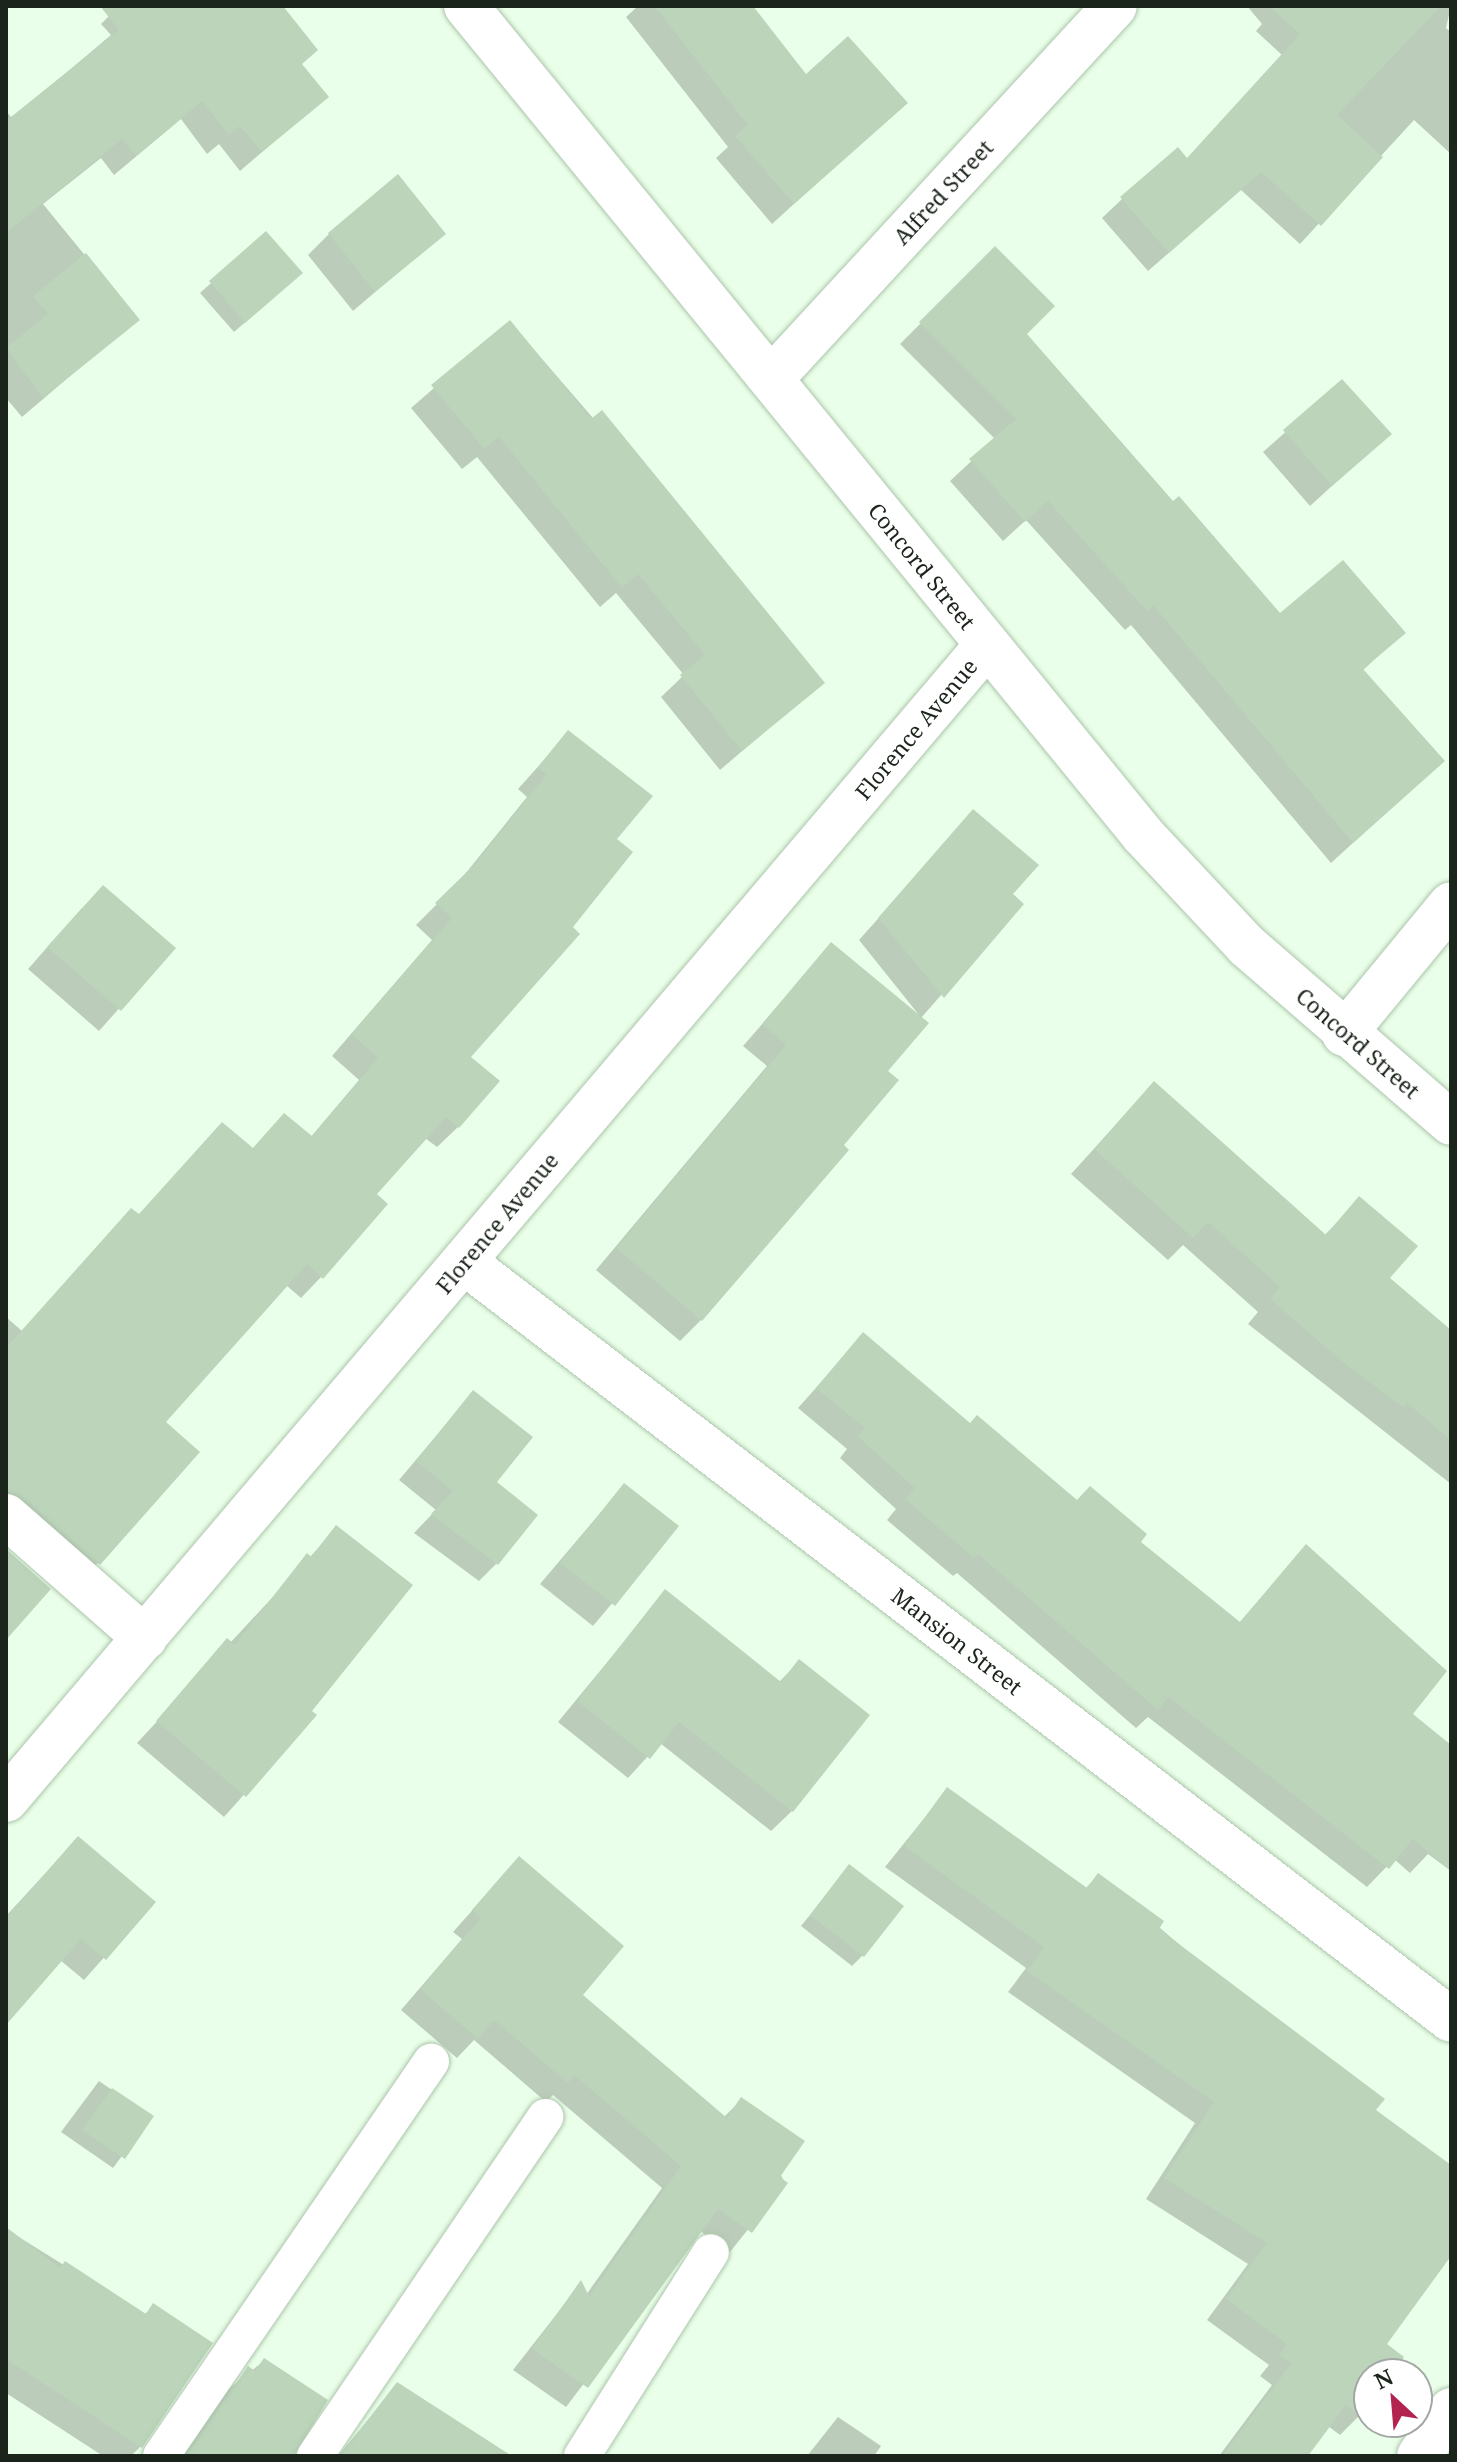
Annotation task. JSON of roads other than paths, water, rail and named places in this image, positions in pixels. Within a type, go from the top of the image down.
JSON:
[{"type":"street","name":"Concord Street","points":[[466,6],[1143,835],[1247,946],[1344,1034],[1451,1123]]},
{"type":"street","name":"Alfred Street","points":[[771,379],[1115,6]]},
{"type":"street","name":"Florence Avenue","points":[[6,1800],[986,646]]},
{"type":"street","points":[[1344,1034],[1451,904]]},
{"type":"street","name":"Mansion Street","points":[[464,1262],[1451,2020]]},
{"type":"street","points":[[6,1516],[145,1638]]},
{"type":"street","points":[[1419,2456],[1451,2410]]},
{"type":"lane","points":[[161,2456],[431,2062]]},
{"type":"lane","points":[[315,2456],[545,2117]]},
{"type":"lane","points":[[582,2456],[711,2252]]}]
